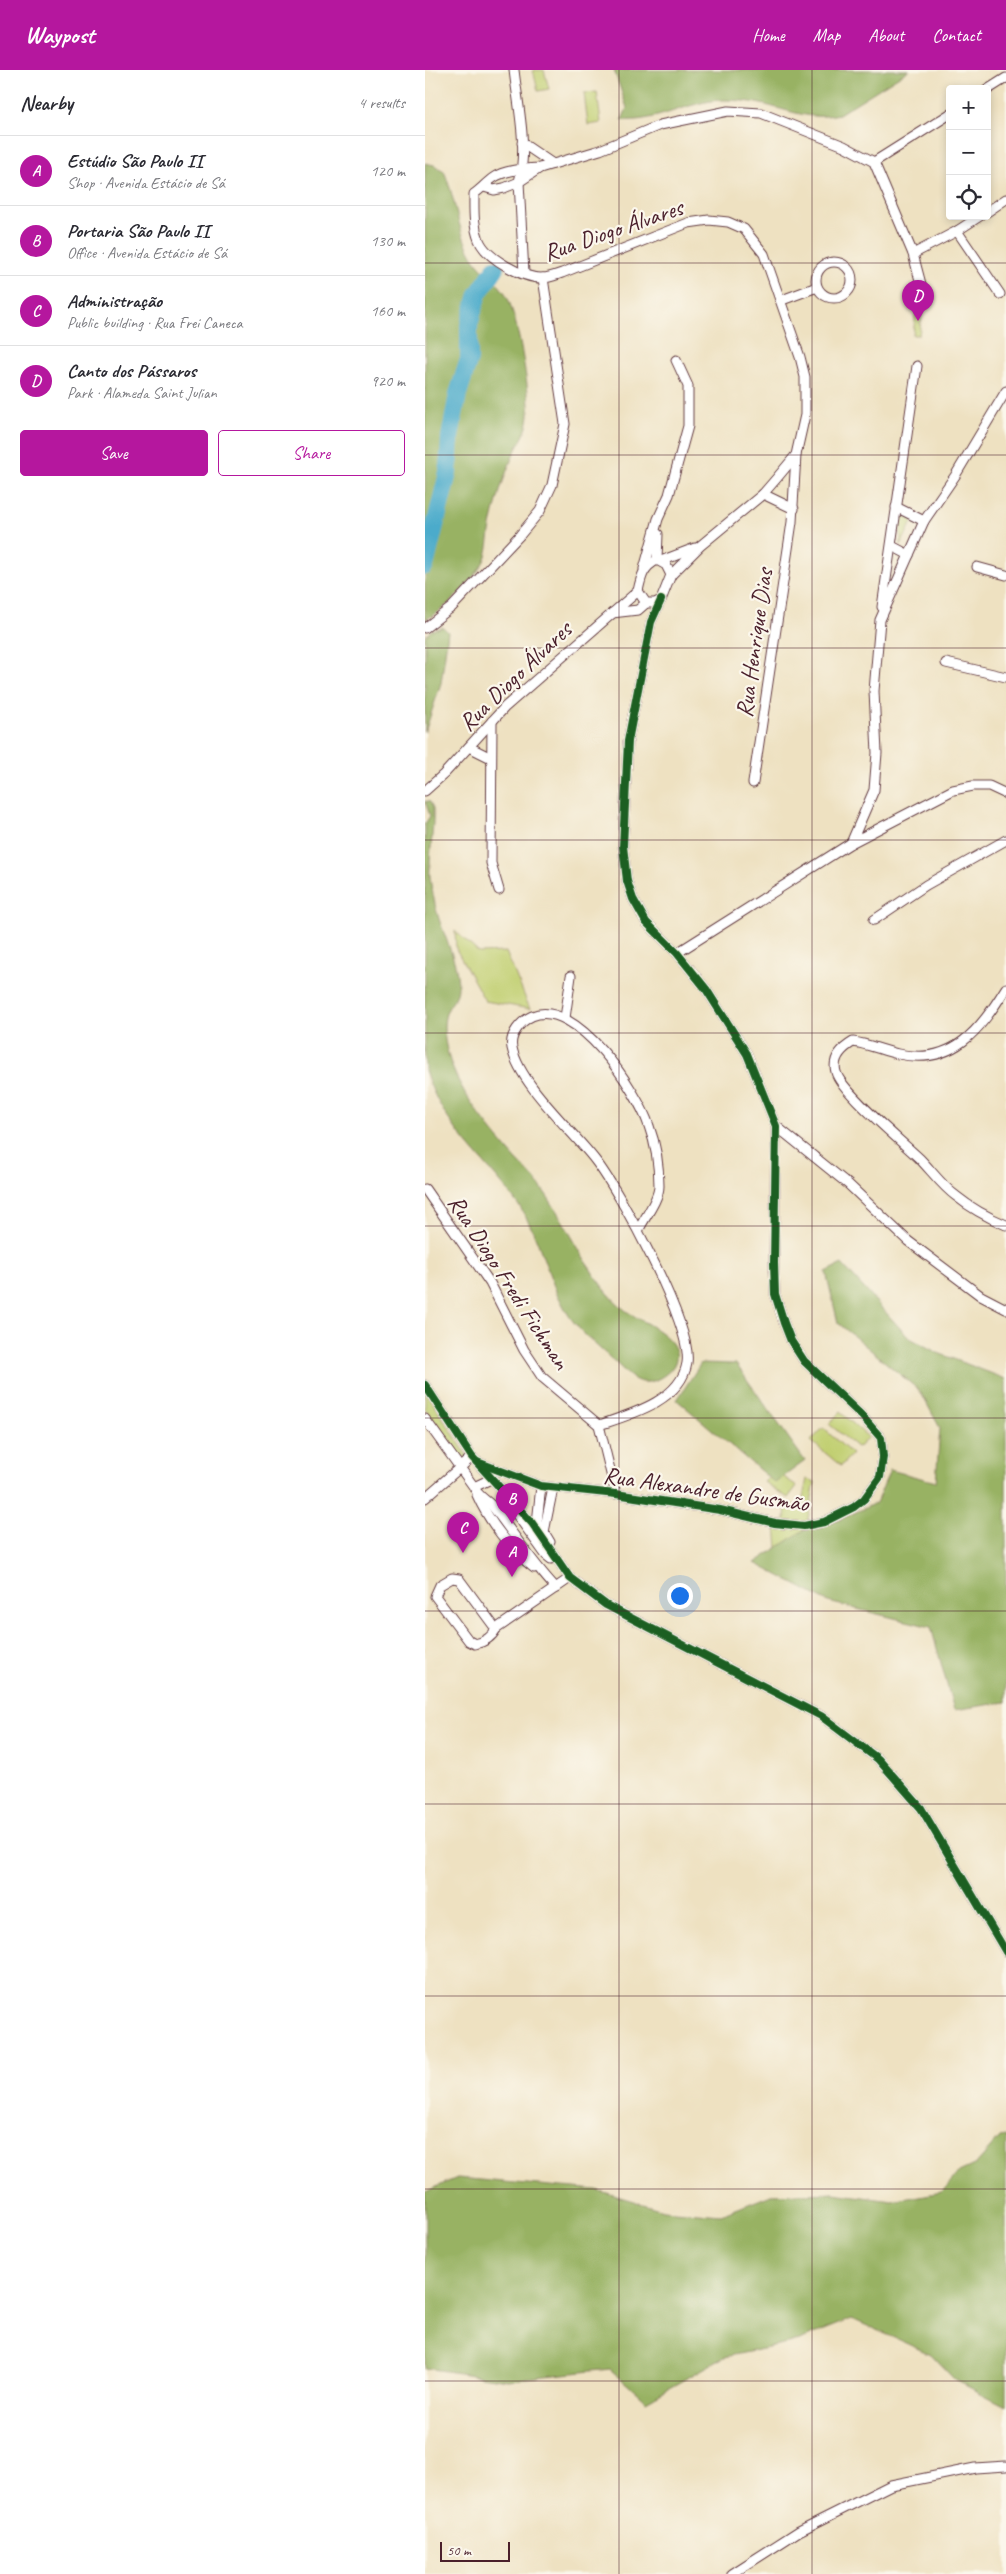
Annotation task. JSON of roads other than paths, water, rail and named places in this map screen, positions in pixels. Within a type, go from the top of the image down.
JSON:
[{"type":"street","points":[[515,70],[523,143],[522,169],[519,182],[524,273]]},
{"type":"street","points":[[991,87],[1006,78]]},
{"type":"street","points":[[541,168],[522,169],[494,177],[484,187],[494,190],[519,182],[541,168],[600,150],[661,125],[700,116],[745,110],[761,112],[844,146],[874,162],[913,254],[922,288]]},
{"type":"street","points":[[874,162],[946,117]]},
{"type":"street","points":[[523,143],[553,164]]},
{"type":"street","name":"Rua Diogo Álvares","points":[[484,187],[474,194],[474,223],[479,241],[486,252],[503,264],[524,273],[543,278],[562,273],[688,223],[709,220],[728,222],[744,229],[764,254],[782,300],[805,377],[805,415],[796,455],[763,494],[699,546],[671,575]]},
{"type":"street","points":[[991,209],[1006,199]]},
{"type":"street","points":[[913,254],[974,220]]},
{"type":"street","points":[[957,231],[1000,294]]},
{"type":"street","points":[[840,263],[851,274],[852,284],[844,296],[828,298],[817,287],[817,277],[825,265],[840,263]]},
{"type":"street","points":[[425,628],[452,607],[520,536],[540,511],[552,485],[565,424],[543,278]]},
{"type":"street","points":[[782,300],[817,287]]},
{"type":"street","points":[[647,603],[638,591],[658,519],[669,494],[688,426],[688,386],[676,360]]},
{"type":"street","points":[[851,844],[874,790],[877,753],[874,691],[879,620],[892,546],[917,366]]},
{"type":"street","points":[[879,620],[924,521],[955,476],[1006,391]]},
{"type":"street","name":"Rua Henrique Dias","points":[[753,783],[794,510],[796,455]]},
{"type":"street","points":[[776,480],[795,484]]},
{"type":"street","points":[[763,494],[794,510]]},
{"type":"street","points":[[896,508],[924,521]]},
{"type":"street","points":[[612,613],[638,610],[647,603],[661,600],[671,575],[669,569],[659,561],[658,519]]},
{"type":"street","name":"Rua Diogo Álvares","points":[[659,561],[699,546]]},
{"type":"street","points":[[892,546],[909,555]]},
{"type":"street","points":[[644,570],[659,561]]},
{"type":"street","points":[[977,566],[1006,575]]},
{"type":"street","name":"Rua Diogo Álvares","points":[[425,791],[444,774],[492,721],[547,668],[638,591]]},
{"type":"street","name":"Rua Alexandre de Gusmão","points":[[475,1459],[541,1486],[616,1494],[720,1510],[775,1523],[805,1526],[824,1522],[854,1507],[865,1499],[880,1477],[883,1457],[881,1438],[861,1415],[804,1361],[791,1341],[784,1323],[775,1294],[776,1126],[747,1054],[706,989],[677,953],[646,922],[633,899],[627,881],[623,846],[629,741],[651,622],[661,600]]},
{"type":"street","name":"Rua Alexandre de Gusmão","points":[[647,603],[651,622]]},
{"type":"street","points":[[946,663],[1006,677]]},
{"type":"street","points":[[492,721],[491,863],[499,890]]},
{"type":"street","points":[[469,747],[491,758]]},
{"type":"street","points":[[677,953],[851,844],[953,790],[973,786],[989,786],[1006,794]]},
{"type":"street","points":[[874,920],[926,885],[1006,840]]},
{"type":"street","points":[[565,1018],[571,976]]},
{"type":"street","points":[[1006,988],[975,1032],[950,1050],[935,1055],[915,1057],[853,1042],[842,1048],[836,1059],[836,1073],[860,1104],[919,1158],[954,1195],[981,1215],[1006,1224]]},
{"type":"street","points":[[616,1494],[599,1425],[642,1412],[668,1395],[687,1365],[684,1335],[639,1229],[596,1161],[544,1102],[516,1061],[511,1045],[515,1032],[522,1021],[533,1015],[545,1013],[565,1018],[600,1047],[635,1095],[649,1126],[658,1162],[659,1189],[639,1229]]},
{"type":"street","points":[[776,1126],[849,1184],[908,1240],[981,1296],[1006,1309]]},
{"type":"street","name":"Rua Diogo Fredi Fichman","points":[[425,1189],[490,1283],[524,1350],[542,1377],[599,1425]]},
{"type":"street","points":[[425,1386],[475,1459],[494,1480],[546,1555],[566,1573],[606,1605],[821,1716],[878,1759],[921,1808],[1006,1952]]},
{"type":"street","points":[[425,1419],[475,1490],[483,1509],[509,1544],[556,1588]]},
{"type":"street","points":[[425,1498],[459,1466],[475,1459]]},
{"type":"street","points":[[475,1490],[494,1480]]},
{"type":"street","points":[[494,1480],[513,1493],[544,1532],[566,1573]]},
{"type":"street","points":[[537,1523],[541,1486]]},
{"type":"street","points":[[544,1532],[553,1488]]},
{"type":"street","points":[[475,1490],[503,1513],[528,1546],[542,1575]]},
{"type":"street","points":[[496,1629],[459,1579],[452,1578],[444,1581],[435,1592],[435,1596],[469,1641],[475,1644],[490,1638],[496,1629],[556,1588],[566,1573]]},
{"type":"street","points":[[732,2574],[799,2531],[891,2485],[975,2468],[1006,2466]]},
{"type":"waterway","points":[[425,566],[448,473],[450,437],[458,394],[469,359],[469,325],[478,294],[495,269]]},
{"type":"place","name":"Canto dos Pássaros","points":[[918,321]]},
{"type":"place","name":"Portaria São Paulo II","points":[[512,1524]]},
{"type":"place","name":"Administração","points":[[463,1553]]},
{"type":"place","name":"Estúdio São Paulo II","points":[[512,1577]]}]
